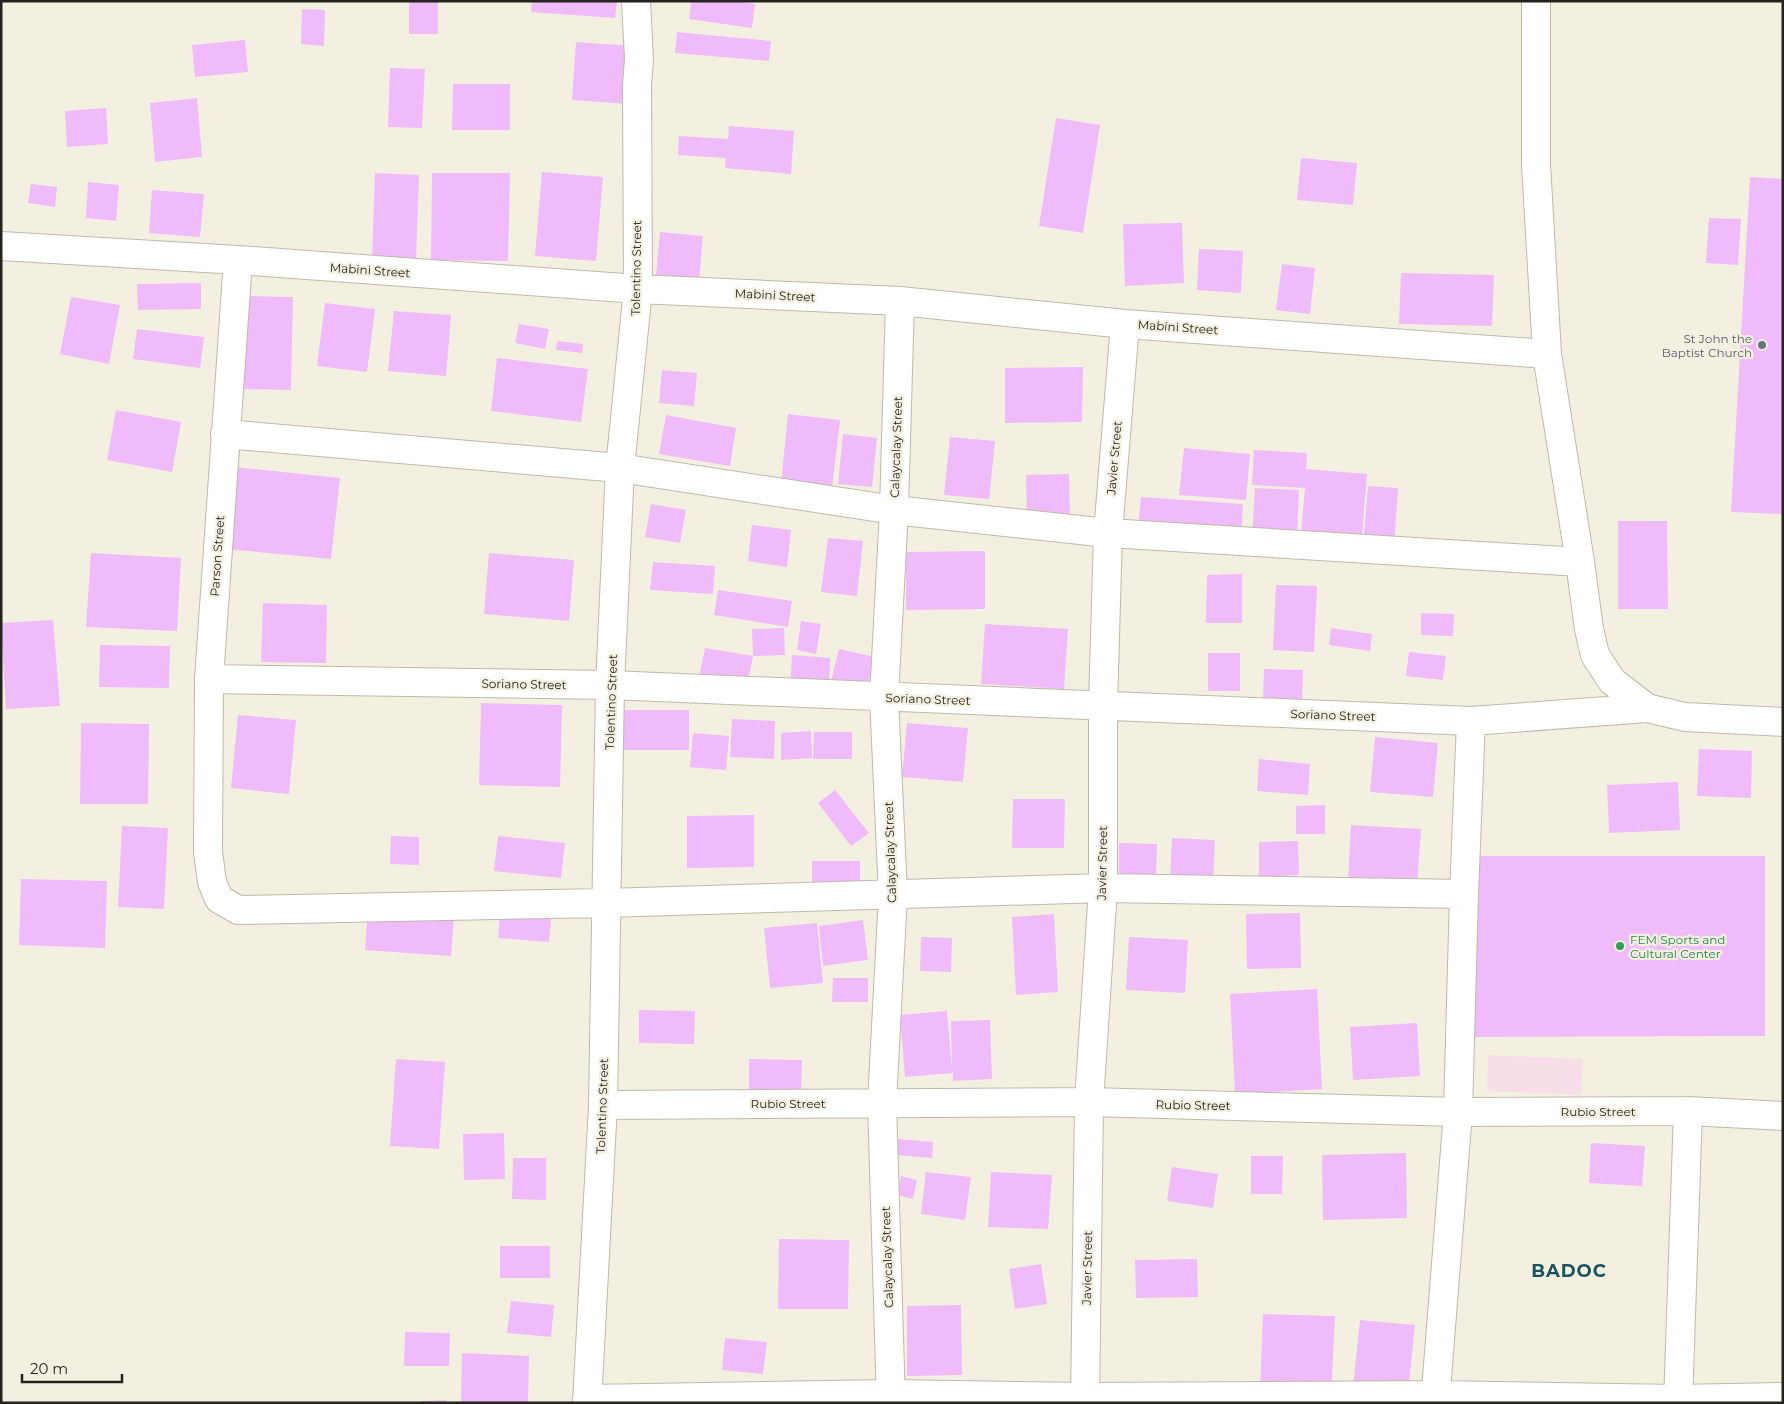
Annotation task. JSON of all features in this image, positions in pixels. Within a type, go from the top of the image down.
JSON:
[{"type":"street","name":"Tolentino Street","points":[[587,1401],[603,1105],[610,685],[620,468],[638,289],[636,85],[639,59],[636,1]]},
{"type":"street","points":[[1536,1],[1536,164],[1547,354],[1589,629],[1595,655],[1612,681],[1647,708],[1685,717],[1783,722]]},
{"type":"street","name":"Mabini Street","points":[[1,246],[238,260],[638,289],[900,301],[1125,324],[1547,354]]},
{"type":"street","name":"Parson Street","points":[[238,260],[209,679],[208,852],[212,882],[219,899],[238,910],[606,903],[1103,888],[1464,894]]},
{"type":"street","name":"Calaycalay Street","points":[[891,1398],[882,1102],[893,895],[884,697],[894,510],[900,301]]},
{"type":"street","name":"Javier Street","points":[[1085,1400],[1089,1102],[1103,888],[1103,706],[1108,533],[1125,324]]},
{"type":"street","points":[[225,434],[620,468],[894,510],[1108,533],[1580,562]]},
{"type":"street","name":"Soriano Street","points":[[209,679],[610,685],[1471,721],[1647,708]]},
{"type":"street","points":[[1436,1399],[1458,1112],[1471,721]]},
{"type":"street","name":"Rubio Street","points":[[603,1105],[1089,1102],[1458,1112],[1688,1111],[1783,1116]]},
{"type":"street","points":[[1678,1401],[1688,1111]]},
{"type":"street","points":[[587,1401],[891,1398],[1678,1401],[1783,1397]]},
{"type":"shaded area","points":[[1488,1055],[1583,1059],[1581,1095],[1487,1091]]},
{"type":"building","points":[[409,1],[438,1],[438,34],[409,34]]},
{"type":"building","points":[[532,1],[617,1],[615,18],[531,12]]},
{"type":"building","points":[[691,1],[738,1],[755,4],[752,28],[689,19]]},
{"type":"building","points":[[302,9],[325,10],[324,46],[301,44]]},
{"type":"building","points":[[677,32],[771,41],[769,61],[675,53]]},
{"type":"building","points":[[245,40],[248,72],[195,77],[192,45]]},
{"type":"building","points":[[576,42],[633,46],[628,104],[572,100]]},
{"type":"building","points":[[390,68],[425,69],[422,128],[388,127]]},
{"type":"building","points":[[453,84],[510,84],[510,130],[452,130]]},
{"type":"building","points":[[197,98],[202,157],[155,162],[150,103]]},
{"type":"building","points":[[106,108],[108,144],[67,147],[65,111]]},
{"type":"building","points":[[1056,118],[1100,125],[1083,233],[1039,226]]},
{"type":"building","points":[[729,126],[794,131],[791,174],[725,168],[726,158],[678,155],[679,136],[728,139]]},
{"type":"building","points":[[1301,158],[1357,163],[1353,205],[1297,200]]},
{"type":"building","points":[[542,172],[603,177],[596,261],[535,256]]},
{"type":"building","points":[[375,173],[419,175],[416,261],[372,259]]},
{"type":"building","points":[[432,173],[510,173],[508,261],[431,260]]},
{"type":"building","name":"St John the Baptist Church","points":[[1750,177],[1783,179],[1783,514],[1731,512]]},
{"type":"building","points":[[88,182],[119,185],[116,221],[86,218]]},
{"type":"building","points":[[31,184],[57,187],[55,207],[28,203]]},
{"type":"building","points":[[152,190],[204,194],[200,237],[149,233]]},
{"type":"building","points":[[1709,218],[1741,219],[1738,265],[1706,263]]},
{"type":"building","points":[[1182,223],[1184,283],[1125,286],[1123,224]]},
{"type":"building","points":[[660,232],[703,236],[699,280],[656,276]]},
{"type":"building","points":[[1199,249],[1243,251],[1241,293],[1197,290]]},
{"type":"building","points":[[1282,264],[1315,268],[1310,314],[1276,310]]},
{"type":"building","points":[[1401,273],[1494,275],[1492,326],[1399,324]]},
{"type":"building","points":[[201,283],[201,309],[138,310],[137,284]]},
{"type":"building","points":[[238,296],[293,297],[291,390],[236,389]]},
{"type":"building","points":[[71,297],[120,305],[109,364],[60,354]]},
{"type":"building","points":[[325,303],[375,309],[367,372],[317,366]]},
{"type":"building","points":[[394,311],[451,315],[446,376],[388,371]]},
{"type":"building","points":[[519,324],[549,329],[545,349],[515,343]]},
{"type":"building","points":[[137,329],[204,337],[200,368],[133,359]]},
{"type":"building","points":[[557,341],[583,344],[582,353],[556,350]]},
{"type":"building","points":[[497,358],[588,369],[581,422],[491,411]]},
{"type":"building","points":[[1083,367],[1082,422],[1005,423],[1005,368]]},
{"type":"building","points":[[662,370],[697,373],[694,406],[659,403]]},
{"type":"building","points":[[116,410],[181,422],[172,472],[107,460]]},
{"type":"building","points":[[788,414],[840,420],[832,489],[781,483]]},
{"type":"building","points":[[666,415],[736,428],[730,466],[659,454]]},
{"type":"building","points":[[843,434],[877,438],[872,487],[838,484]]},
{"type":"building","points":[[950,437],[995,441],[989,499],[944,495]]},
{"type":"building","points":[[1184,448],[1250,454],[1246,500],[1179,495]]},
{"type":"building","points":[[1254,450],[1307,453],[1306,469],[1367,474],[1362,537],[1301,533],[1305,488],[1252,485]]},
{"type":"building","points":[[234,467],[340,478],[331,559],[226,549]]},
{"type":"building","points":[[1069,474],[1070,519],[1027,521],[1026,475]]},
{"type":"building","points":[[1368,486],[1398,488],[1394,547],[1363,545]]},
{"type":"building","points":[[1255,488],[1299,490],[1297,539],[1252,536]]},
{"type":"building","points":[[1141,497],[1243,504],[1241,535],[1138,528]]},
{"type":"building","points":[[651,504],[686,510],[680,543],[645,537]]},
{"type":"building","points":[[1618,521],[1667,521],[1668,609],[1618,609]]},
{"type":"building","points":[[752,525],[791,530],[787,567],[748,561]]},
{"type":"building","points":[[828,538],[863,541],[857,596],[821,592]]},
{"type":"building","points":[[985,551],[985,609],[906,610],[906,552]]},
{"type":"building","points":[[91,553],[181,558],[177,631],[86,627]]},
{"type":"building","points":[[489,553],[574,560],[569,621],[484,614]]},
{"type":"building","points":[[653,562],[715,566],[713,594],[650,590]]},
{"type":"building","points":[[1242,574],[1242,623],[1206,623],[1207,575]]},
{"type":"building","points":[[1276,585],[1317,586],[1314,652],[1273,650]]},
{"type":"building","points":[[718,590],[792,601],[788,627],[714,615]]},
{"type":"building","points":[[263,603],[327,605],[326,663],[261,662]]},
{"type":"building","points":[[1421,613],[1454,614],[1453,636],[1421,635]]},
{"type":"building","points":[[53,620],[60,706],[6,709],[1,623]]},
{"type":"building","points":[[801,621],[821,624],[816,654],[797,650]]},
{"type":"building","points":[[985,624],[1068,629],[1064,689],[981,684]]},
{"type":"building","points":[[784,628],[785,655],[753,656],[752,629]]},
{"type":"building","points":[[1331,628],[1372,634],[1370,651],[1329,645]]},
{"type":"building","points":[[100,645],[170,646],[169,688],[99,687]]},
{"type":"building","points":[[705,648],[753,656],[747,686],[699,677]]},
{"type":"building","points":[[839,649],[875,657],[867,690],[831,681]]},
{"type":"building","points":[[1409,652],[1446,656],[1443,680],[1406,676]]},
{"type":"building","points":[[1208,653],[1240,653],[1240,691],[1208,691]]},
{"type":"building","points":[[792,655],[830,658],[829,693],[790,690]]},
{"type":"building","points":[[1264,669],[1303,670],[1302,700],[1263,699]]},
{"type":"building","points":[[481,703],[562,705],[560,787],[479,785]]},
{"type":"building","points":[[620,710],[689,710],[689,750],[620,750]]},
{"type":"building","points":[[238,715],[296,720],[289,794],[231,788]]},
{"type":"building","points":[[732,719],[775,721],[774,759],[730,757]]},
{"type":"building","points":[[81,723],[149,724],[148,804],[80,804]]},
{"type":"building","points":[[907,723],[968,728],[963,782],[902,777]]},
{"type":"building","points":[[811,731],[812,758],[781,760],[781,733]]},
{"type":"building","points":[[814,732],[852,732],[852,759],[813,759]]},
{"type":"building","points":[[693,733],[729,736],[726,770],[690,767]]},
{"type":"building","points":[[1375,737],[1438,743],[1433,797],[1370,792]]},
{"type":"building","points":[[1699,749],[1752,751],[1751,798],[1697,796]]},
{"type":"building","points":[[1259,759],[1310,764],[1308,795],[1257,791]]},
{"type":"building","points":[[1678,782],[1680,830],[1609,833],[1607,785]]},
{"type":"building","points":[[835,790],[869,833],[851,846],[818,803]]},
{"type":"building","points":[[1013,799],[1065,799],[1064,848],[1012,848]]},
{"type":"building","points":[[1325,805],[1325,834],[1296,834],[1296,806]]},
{"type":"building","points":[[754,815],[754,867],[687,868],[687,816]]},
{"type":"building","points":[[1351,825],[1421,829],[1417,885],[1348,881]]},
{"type":"building","points":[[122,826],[168,828],[164,909],[118,907]]},
{"type":"building","points":[[391,836],[419,837],[419,865],[390,864]]},
{"type":"building","points":[[498,836],[565,843],[561,878],[494,871]]},
{"type":"building","points":[[1172,838],[1215,840],[1213,882],[1170,879]]},
{"type":"building","points":[[1298,841],[1299,875],[1259,877],[1259,842]]},
{"type":"building","points":[[1119,843],[1157,844],[1156,878],[1119,877]]},
{"type":"building","name":"FEM Sports and Cultural Center","points":[[1474,856],[1765,856],[1765,1036],[1474,1037]]},
{"type":"building","points":[[812,861],[860,861],[860,893],[812,893]]},
{"type":"building","points":[[21,879],[107,881],[105,948],[19,945]]},
{"type":"building","points":[[368,910],[454,917],[451,956],[365,950]]},
{"type":"building","points":[[1300,913],[1301,968],[1247,969],[1246,914]]},
{"type":"building","points":[[500,914],[551,918],[549,942],[498,938]]},
{"type":"building","points":[[1054,914],[1058,992],[1016,995],[1012,917]]},
{"type":"building","points":[[863,920],[868,960],[823,966],[819,926]]},
{"type":"building","points":[[817,923],[823,983],[770,988],[764,928]]},
{"type":"building","points":[[921,937],[952,938],[951,972],[920,971]]},
{"type":"building","points":[[1129,937],[1188,940],[1185,993],[1126,990]]},
{"type":"building","points":[[833,978],[868,978],[868,1002],[832,1002]]},
{"type":"building","points":[[1317,989],[1322,1089],[1235,1094],[1230,994]]},
{"type":"building","points":[[639,1010],[695,1011],[694,1044],[639,1043]]},
{"type":"building","points":[[947,1011],[952,1069],[951,1021],[990,1020],[992,1079],[953,1081],[953,1073],[905,1077],[900,1015]]},
{"type":"building","points":[[1417,1023],[1420,1076],[1353,1080],[1350,1027]]},
{"type":"building","points":[[396,1059],[445,1062],[439,1149],[390,1146]]},
{"type":"building","points":[[749,1059],[802,1060],[801,1097],[749,1096]]},
{"type":"building","points":[[504,1133],[505,1179],[464,1180],[463,1134]]},
{"type":"building","points":[[898,1139],[933,1142],[932,1158],[896,1155]]},
{"type":"building","points":[[1591,1143],[1645,1146],[1642,1186],[1589,1183]]},
{"type":"building","points":[[1406,1153],[1407,1218],[1323,1220],[1322,1155]]},
{"type":"building","points":[[1251,1156],[1283,1156],[1282,1194],[1251,1194]]},
{"type":"building","points":[[513,1158],[546,1158],[546,1200],[512,1199]]},
{"type":"building","points":[[1172,1167],[1218,1174],[1213,1208],[1167,1201]]},
{"type":"building","points":[[926,1172],[971,1177],[965,1220],[921,1214]]},
{"type":"building","points":[[991,1172],[1052,1175],[1048,1229],[988,1227]]},
{"type":"building","points":[[901,1176],[917,1180],[913,1199],[897,1195]]},
{"type":"building","points":[[779,1239],[849,1240],[848,1309],[778,1309]]},
{"type":"building","points":[[500,1246],[550,1246],[550,1278],[500,1278]]},
{"type":"building","points":[[1197,1259],[1198,1297],[1136,1298],[1135,1260]]},
{"type":"building","points":[[1041,1264],[1047,1304],[1015,1309],[1009,1269]]},
{"type":"building","points":[[511,1301],[554,1305],[551,1337],[507,1333]]},
{"type":"building","points":[[961,1305],[962,1375],[907,1376],[907,1306]]},
{"type":"building","points":[[1263,1314],[1335,1316],[1331,1396],[1260,1393]]},
{"type":"building","points":[[1360,1320],[1415,1325],[1408,1392],[1353,1387]]},
{"type":"building","points":[[405,1332],[450,1333],[449,1366],[404,1366]]},
{"type":"building","points":[[725,1338],[767,1342],[763,1374],[722,1370]]},
{"type":"building","points":[[462,1353],[529,1356],[528,1403],[461,1403]]},
{"type":"building","points":[[446,1400],[446,1403],[421,1403],[421,1401]]},
{"type":"place","name":"St John the Baptist Church","points":[[1762,345]]},
{"type":"place","name":"FEM Sports and Cultural Center","points":[[1620,946]]},
{"type":"district","name":"BADOC","points":[[1569,1271]]}]
